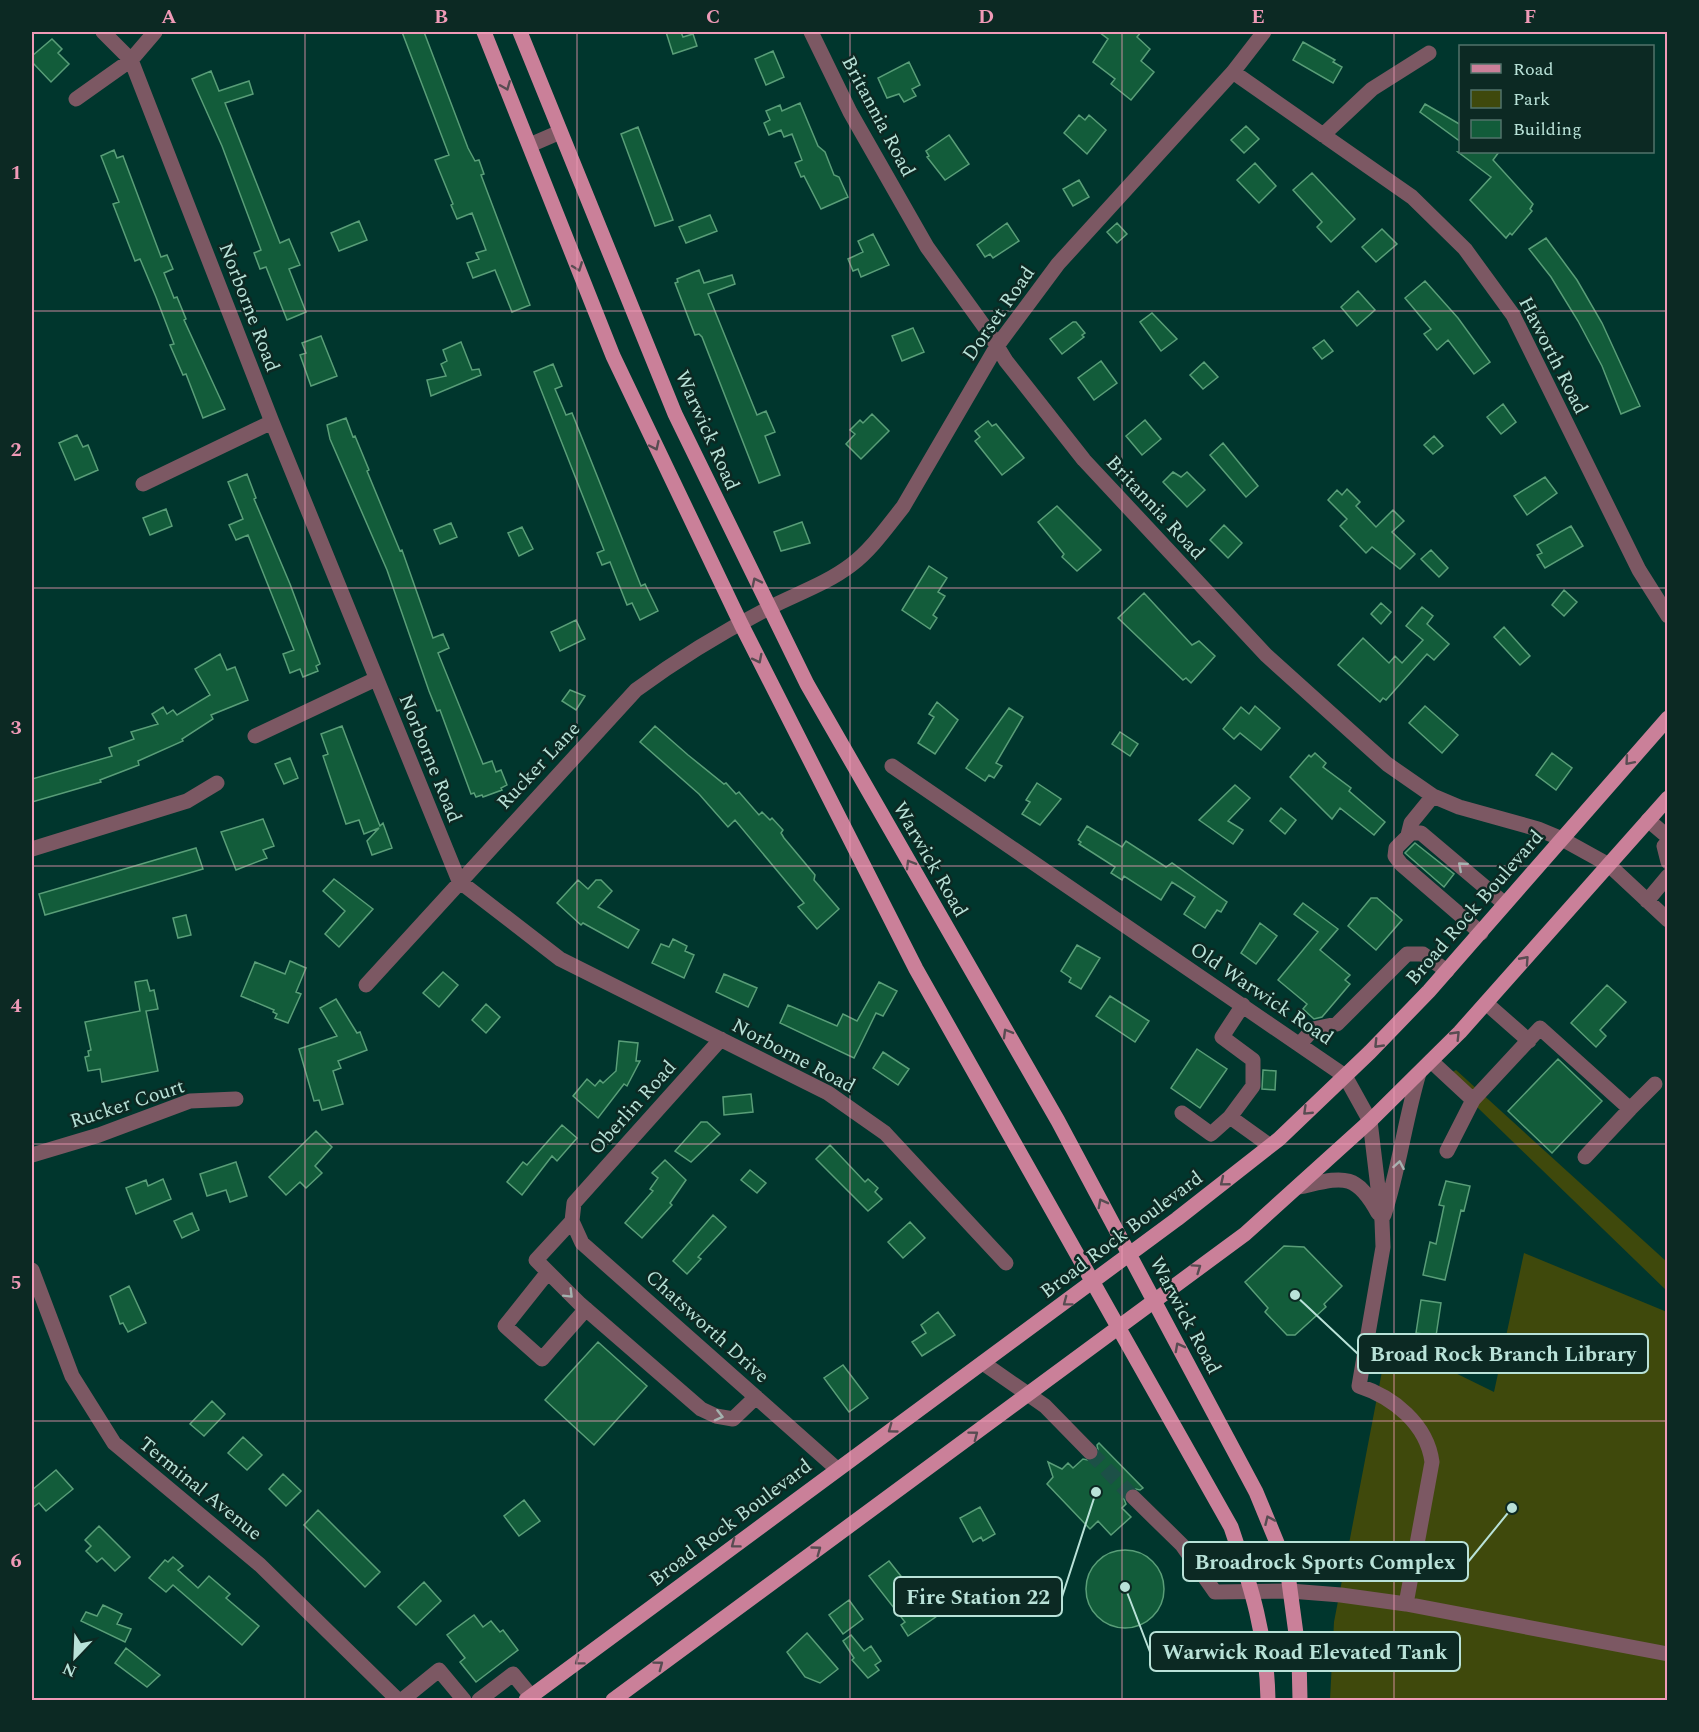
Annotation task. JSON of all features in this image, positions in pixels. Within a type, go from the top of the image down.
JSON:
[{"type":"main road","points":[[484,32],[613,356],[741,624],[916,969],[1091,1283],[1231,1527],[1252,1591],[1264,1639],[1268,1701]]},
{"type":"main road","name":"Warwick Road","points":[[520,32],[675,414],[807,684],[1058,1121],[1256,1492],[1287,1567],[1299,1656],[1300,1701]]},
{"type":"main road","name":"Broad Rock Boulevard","points":[[528,1699],[1130,1254],[1269,1145],[1345,1076],[1447,971],[1668,717]]},
{"type":"main road","points":[[613,1701],[1029,1394],[1117,1326],[1245,1234],[1370,1121],[1431,1061],[1486,1003],[1668,798]]},
{"type":"street","name":"Norborne Road","points":[[103,32],[131,60],[272,422],[459,881],[560,960],[828,1093],[885,1133],[1006,1263]]},
{"type":"street","points":[[76,99],[131,60],[155,32]]},
{"type":"street","name":"Britannia Road","points":[[811,32],[850,112],[927,247],[997,346],[1005,361],[1084,460],[1266,655],[1387,764],[1433,796],[1459,807],[1538,829],[1562,839],[1609,865],[1668,920]]},
{"type":"street","name":"Dorset Road","points":[[769,608],[829,580],[852,565],[885,530],[903,507],[997,346],[1058,264],[1233,72],[1264,32]]},
{"type":"street","points":[[1323,135],[1372,88],[1430,53]]},
{"type":"street","name":"Haworth Road","points":[[1233,72],[1412,197],[1466,249],[1506,306],[1639,570],[1668,616]]},
{"type":"street","points":[[530,145],[561,132]]},
{"type":"street","points":[[143,484],[272,422]]},
{"type":"street","name":"Rucker Lane","points":[[366,985],[636,690],[684,655],[769,608]]},
{"type":"street","points":[[255,736],[376,679]]},
{"type":"street","name":"Old Warwick Road","points":[[892,766],[1345,1076],[1370,1121],[1382,1221],[1383,1247],[1359,1386],[1377,1392],[1398,1406],[1416,1424],[1431,1453],[1432,1462],[1406,1604]]},
{"type":"street","points":[[32,849],[187,801],[217,783]]},
{"type":"street","points":[[1433,796],[1411,823],[1408,834],[1394,852],[1401,864],[1480,933]]},
{"type":"street","points":[[1648,820],[1668,837]]},
{"type":"street","points":[[1408,834],[1416,832],[1431,839],[1505,904]]},
{"type":"street","points":[[1668,842],[1664,846],[1668,862]]},
{"type":"street","points":[[1647,901],[1668,876]]},
{"type":"street","points":[[1300,1044],[1313,1029],[1337,1024],[1407,954],[1424,954],[1447,971]]},
{"type":"street","points":[[1486,1003],[1528,1041]]},
{"type":"street","points":[[1182,1113],[1211,1134],[1230,1117],[1253,1086],[1253,1060],[1222,1037],[1243,1005]]},
{"type":"street","points":[[1447,1151],[1473,1100],[1540,1028],[1630,1109]]},
{"type":"street","name":"Oberlin Road","points":[[572,1221],[574,1203],[721,1039]]},
{"type":"street","points":[[1431,1061],[1473,1100]]},
{"type":"street","points":[[1382,1221],[1396,1179],[1409,1106],[1419,1073]]},
{"type":"street","points":[[1585,1157],[1655,1084]]},
{"type":"street","name":"Rucker Court","points":[[32,1155],[99,1135],[190,1101],[236,1099]]},
{"type":"street","points":[[1230,1117],[1269,1145]]},
{"type":"street","points":[[1299,1187],[1333,1180],[1355,1184],[1366,1191],[1382,1221]]},
{"type":"street","points":[[572,1221],[536,1260],[586,1309],[701,1409],[716,1416],[733,1419],[756,1397]]},
{"type":"street","name":"Chatsworth Drive","points":[[572,1221],[582,1243],[837,1469]]},
{"type":"street","name":"Terminal Avenue","points":[[32,1270],[72,1376],[114,1443],[260,1564],[400,1701]]},
{"type":"street","points":[[548,1272],[505,1326],[542,1359],[586,1309]]},
{"type":"street","points":[[983,1363],[1029,1394],[1090,1452]]},
{"type":"street","points":[[1133,1497],[1182,1545],[1215,1592],[1290,1591],[1406,1604],[1668,1654]]},
{"type":"street","points":[[400,1701],[439,1670],[464,1701]]},
{"type":"street","points":[[479,1701],[513,1674],[528,1699]]},
{"type":"green space","points":[[1456,1070],[1667,1262],[1667,1291],[1445,1076]]},
{"type":"green space","points":[[1524,1253],[1667,1312],[1667,1700],[1330,1700],[1334,1622],[1388,1340],[1494,1392]]},
{"type":"building","points":[[402,32],[424,32],[468,148],[475,161],[479,160],[484,174],[481,175],[530,305],[512,312],[495,270],[473,278],[467,263],[479,259],[476,253],[486,250],[472,213],[457,219],[451,205],[453,204],[435,160],[449,155]]},
{"type":"building","points":[[666,32],[681,32],[683,37],[693,34],[697,46],[673,54]]},
{"type":"building","points":[[1099,32],[1141,32],[1137,37],[1150,49],[1141,61],[1154,72],[1131,100],[1111,84],[1115,79],[1093,62],[1108,39]]},
{"type":"building","points":[[52,39],[62,49],[58,53],[69,64],[51,82],[32,62],[32,56]]},
{"type":"building","points":[[1303,42],[1335,60],[1333,62],[1342,67],[1333,83],[1293,60]]},
{"type":"building","points":[[773,51],[784,77],[766,85],[755,59]]},
{"type":"building","points":[[909,62],[920,85],[912,89],[916,96],[904,102],[899,94],[887,98],[878,78]]},
{"type":"building","points":[[211,71],[219,91],[249,81],[253,94],[225,103],[280,243],[289,239],[300,265],[289,269],[306,312],[287,320],[266,267],[260,269],[254,253],[261,250],[222,146],[192,79]]},
{"type":"building","points":[[800,103],[818,146],[825,152],[834,175],[839,177],[848,197],[821,209],[795,163],[802,160],[792,134],[784,137],[781,130],[769,135],[764,123],[770,120],[766,111],[780,105],[782,111]]},
{"type":"building","points":[[1425,104],[1459,124],[1459,141],[1420,112]]},
{"type":"building","points":[[1079,115],[1085,120],[1089,115],[1106,130],[1087,154],[1064,133]]},
{"type":"building","points":[[1246,126],[1259,139],[1244,153],[1231,140]]},
{"type":"building","points":[[638,127],[673,220],[655,226],[621,134]]},
{"type":"building","points":[[949,135],[969,164],[945,180],[927,157],[929,156],[926,151]]},
{"type":"building","points":[[114,150],[117,158],[123,156],[161,257],[167,255],[173,269],[164,273],[174,298],[177,297],[186,319],[184,320],[225,409],[203,418],[186,374],[183,375],[170,345],[174,344],[156,297],[140,259],[135,261],[113,204],[119,202],[101,156]]},
{"type":"building","points":[[1459,153],[1498,153],[1493,160],[1533,204],[1530,209],[1532,211],[1512,235],[1510,233],[1506,238],[1470,200],[1491,177]]},
{"type":"building","points":[[1255,163],[1276,186],[1259,203],[1237,180]]},
{"type":"building","points":[[1312,173],[1355,219],[1331,242],[1317,227],[1322,222],[1293,190]]},
{"type":"building","points":[[1079,180],[1089,197],[1073,206],[1063,189]]},
{"type":"building","points":[[710,215],[717,231],[686,243],[679,227]]},
{"type":"building","points":[[359,221],[367,240],[339,251],[331,233]]},
{"type":"building","points":[[1007,223],[1019,241],[993,258],[990,254],[985,257],[977,245]]},
{"type":"building","points":[[1117,223],[1127,234],[1117,243],[1107,232]]},
{"type":"building","points":[[1382,229],[1397,244],[1376,262],[1362,247]]},
{"type":"building","points":[[873,234],[889,265],[861,277],[858,269],[853,271],[848,259],[863,252],[858,241]]},
{"type":"building","points":[[1546,238],[1577,280],[1602,323],[1640,406],[1621,414],[1602,366],[1578,321],[1551,277],[1529,249]]},
{"type":"building","points":[[699,270],[704,283],[732,275],[735,284],[708,294],[757,415],[766,411],[775,432],[765,436],[780,475],[759,483],[702,337],[699,334],[695,335],[675,283],[678,282],[677,279]]},
{"type":"building","points":[[1425,281],[1458,318],[1490,362],[1474,374],[1448,340],[1437,350],[1424,334],[1431,329],[1405,298]]},
{"type":"building","points":[[1358,291],[1375,310],[1357,326],[1341,307]]},
{"type":"building","points":[[1152,313],[1177,339],[1161,351],[1140,322]]},
{"type":"building","points":[[1076,322],[1085,333],[1082,335],[1084,337],[1062,354],[1050,339]]},
{"type":"building","points":[[913,328],[924,352],[902,361],[892,336]]},
{"type":"building","points":[[321,336],[337,376],[311,386],[300,355],[306,353],[302,343]]},
{"type":"building","points":[[1324,340],[1333,351],[1322,359],[1313,348]]},
{"type":"building","points":[[461,342],[472,370],[479,369],[481,375],[431,396],[427,380],[446,376],[441,364],[447,361],[443,350]]},
{"type":"building","points":[[1101,361],[1117,383],[1094,400],[1078,378]]},
{"type":"building","points":[[1204,362],[1218,377],[1203,389],[1190,375]]},
{"type":"building","points":[[553,364],[562,386],[555,389],[566,415],[572,413],[641,586],[645,584],[658,611],[640,620],[632,603],[627,605],[610,562],[602,565],[597,553],[604,550],[534,372]]},
{"type":"building","points":[[1503,404],[1516,422],[1501,434],[1487,417]]},
{"type":"building","points":[[872,414],[889,431],[861,459],[846,444],[855,434],[850,430],[860,420],[863,423]]},
{"type":"building","points":[[346,418],[400,551],[402,550],[433,638],[443,634],[449,648],[438,653],[483,764],[492,761],[496,772],[501,770],[507,785],[501,788],[502,790],[483,797],[471,794],[440,710],[437,711],[429,691],[387,570],[330,439],[327,425]]},
{"type":"building","points":[[1145,420],[1161,439],[1142,455],[1126,436]]},
{"type":"building","points":[[988,421],[992,426],[996,424],[1024,458],[1002,475],[975,441],[980,437],[975,431]]},
{"type":"building","points":[[77,435],[83,447],[88,445],[98,470],[75,480],[59,443]]},
{"type":"building","points":[[1434,436],[1443,446],[1433,454],[1424,445]]},
{"type":"building","points":[[1223,443],[1258,486],[1246,497],[1210,455]]},
{"type":"building","points":[[1173,472],[1181,477],[1187,472],[1205,490],[1187,507],[1163,482]]},
{"type":"building","points":[[247,474],[256,498],[254,499],[290,584],[320,664],[316,666],[318,671],[303,677],[300,669],[290,673],[283,654],[294,650],[248,535],[236,540],[229,525],[243,519],[228,482]]},
{"type":"building","points":[[1545,477],[1557,493],[1527,515],[1514,496]]},
{"type":"building","points":[[1347,489],[1360,502],[1356,506],[1376,527],[1393,510],[1404,521],[1392,532],[1415,554],[1400,569],[1372,547],[1366,553],[1340,526],[1347,519],[1328,500],[1337,490],[1342,495]]},
{"type":"building","points":[[1057,506],[1101,550],[1077,571],[1062,557],[1064,554],[1038,522]]},
{"type":"building","points":[[166,509],[172,526],[150,535],[143,518]]},
{"type":"building","points":[[802,522],[810,543],[781,551],[774,532]]},
{"type":"building","points":[[451,523],[457,537],[440,544],[434,530]]},
{"type":"building","points":[[1224,525],[1242,543],[1228,558],[1210,540]]},
{"type":"building","points":[[1571,526],[1583,546],[1545,568],[1537,555],[1542,553],[1537,545]]},
{"type":"building","points":[[522,527],[533,549],[519,556],[508,533]]},
{"type":"building","points":[[1431,550],[1448,568],[1439,577],[1421,559]]},
{"type":"building","points":[[929,566],[947,578],[938,592],[945,596],[933,615],[937,618],[930,629],[902,610]]},
{"type":"building","points":[[1564,590],[1577,602],[1564,616],[1552,605]]},
{"type":"building","points":[[1144,593],[1192,645],[1199,641],[1215,656],[1191,683],[1186,678],[1183,680],[1118,618]]},
{"type":"building","points":[[1381,603],[1391,612],[1381,624],[1371,614]]},
{"type":"building","points":[[1422,607],[1433,616],[1427,624],[1449,644],[1434,660],[1427,654],[1386,700],[1383,698],[1380,702],[1338,665],[1363,638],[1389,663],[1395,656],[1402,663],[1423,640],[1406,626]]},
{"type":"building","points":[[576,620],[585,639],[560,651],[551,632]]},
{"type":"building","points":[[1504,627],[1530,656],[1520,665],[1494,637]]},
{"type":"building","points":[[220,654],[227,670],[235,667],[248,700],[211,715],[213,719],[182,739],[183,741],[138,761],[139,765],[100,780],[101,782],[32,802],[32,779],[112,756],[109,748],[134,739],[131,732],[158,724],[152,714],[163,707],[167,714],[173,710],[177,715],[210,695],[195,669]]},
{"type":"building","points":[[570,690],[585,696],[576,710],[562,701]]},
{"type":"building","points":[[937,702],[958,720],[935,754],[918,743],[934,717],[929,714]]},
{"type":"building","points":[[1255,706],[1280,728],[1261,750],[1240,733],[1234,739],[1223,729],[1241,707],[1249,714]]},
{"type":"building","points":[[1425,706],[1458,735],[1442,753],[1409,723]]},
{"type":"building","points":[[1009,708],[1023,717],[996,763],[1002,766],[994,778],[989,775],[985,781],[966,768]]},
{"type":"building","points":[[342,726],[380,826],[383,823],[392,848],[372,855],[367,841],[379,828],[364,834],[359,820],[346,824],[323,756],[328,754],[321,734]]},
{"type":"building","points":[[655,726],[724,784],[726,783],[736,794],[739,792],[759,815],[762,812],[770,820],[772,818],[783,830],[781,833],[784,838],[815,875],[814,880],[839,909],[817,929],[798,907],[804,903],[735,820],[728,827],[699,794],[640,742]]},
{"type":"building","points":[[1120,732],[1138,744],[1130,756],[1112,744]]},
{"type":"building","points":[[1315,753],[1326,763],[1323,767],[1351,788],[1349,791],[1385,822],[1374,835],[1340,808],[1332,819],[1290,777],[1309,755],[1311,757]]},
{"type":"building","points":[[1552,753],[1572,768],[1556,790],[1536,775]]},
{"type":"building","points":[[290,758],[298,778],[284,784],[275,764]]},
{"type":"building","points":[[1037,783],[1061,799],[1040,825],[1022,814],[1030,802],[1026,800]]},
{"type":"building","points":[[1235,785],[1250,798],[1228,821],[1243,830],[1233,844],[1199,820]]},
{"type":"building","points":[[1281,808],[1296,820],[1285,834],[1270,821]]},
{"type":"building","points":[[263,819],[274,846],[263,850],[267,858],[236,870],[221,832]]},
{"type":"building","points":[[1087,826],[1122,847],[1126,841],[1166,867],[1172,863],[1227,902],[1221,912],[1217,910],[1205,928],[1184,914],[1195,897],[1172,882],[1161,900],[1124,876],[1122,880],[1111,873],[1115,867],[1079,844],[1081,842],[1078,840]]},
{"type":"building","points":[[1415,843],[1454,874],[1444,887],[1405,853]]},
{"type":"building","points":[[196,848],[203,869],[45,915],[39,894]]},
{"type":"building","points":[[334,879],[373,909],[339,947],[325,934],[345,911],[323,891]]},
{"type":"building","points":[[578,880],[588,889],[596,880],[601,880],[612,891],[598,907],[639,930],[628,948],[583,923],[581,925],[557,903]]},
{"type":"building","points":[[1371,898],[1377,898],[1402,920],[1376,950],[1348,926]]},
{"type":"building","points":[[1303,903],[1338,929],[1320,950],[1350,975],[1345,980],[1350,984],[1322,1017],[1314,1019],[1303,1009],[1307,1004],[1278,980],[1318,932],[1294,914]]},
{"type":"building","points":[[186,915],[191,935],[178,938],[173,918]]},
{"type":"building","points":[[1260,923],[1277,936],[1256,964],[1241,953]]},
{"type":"building","points":[[673,939],[687,946],[685,951],[694,955],[684,978],[652,963],[661,944],[669,947]]},
{"type":"building","points":[[1077,945],[1100,958],[1081,989],[1069,982],[1071,978],[1061,971]]},
{"type":"building","points":[[290,961],[306,968],[296,992],[301,994],[288,1023],[275,1018],[277,1014],[273,1012],[274,1010],[241,996],[255,962],[285,974]]},
{"type":"building","points":[[443,972],[458,985],[439,1007],[423,993]]},
{"type":"building","points":[[724,974],[757,988],[748,1007],[716,992]]},
{"type":"building","points":[[147,980],[150,991],[154,990],[158,1009],[146,1011],[158,1071],[102,1082],[100,1069],[88,1071],[85,1057],[89,1056],[88,1051],[91,1050],[85,1022],[140,1011],[135,982]]},
{"type":"building","points":[[879,982],[897,991],[883,1016],[876,1013],[854,1058],[780,1023],[788,1005],[837,1026],[843,1014],[857,1021]]},
{"type":"building","points":[[1607,985],[1626,1002],[1600,1030],[1606,1036],[1596,1047],[1571,1023]]},
{"type":"building","points":[[1110,996],[1149,1021],[1135,1042],[1096,1016]]},
{"type":"building","points":[[336,999],[357,1033],[360,1032],[367,1050],[338,1061],[341,1068],[333,1071],[343,1104],[322,1110],[319,1100],[314,1101],[299,1049],[337,1036],[320,1008]]},
{"type":"building","points":[[486,1004],[500,1017],[486,1033],[472,1020]]},
{"type":"building","points":[[619,1041],[638,1043],[636,1061],[640,1061],[627,1086],[624,1084],[598,1118],[573,1096],[587,1079],[595,1086],[600,1080],[603,1083],[616,1071]]},
{"type":"building","points":[[1197,1049],[1227,1069],[1200,1108],[1171,1088]]},
{"type":"building","points":[[883,1052],[909,1069],[898,1085],[873,1068]]},
{"type":"building","points":[[1558,1059],[1602,1101],[1552,1153],[1508,1111]]},
{"type":"building","points":[[1263,1070],[1276,1071],[1275,1090],[1262,1089]]},
{"type":"building","points":[[751,1094],[753,1112],[724,1115],[723,1097]]},
{"type":"building","points":[[701,1122],[707,1122],[720,1134],[691,1162],[675,1151]]},
{"type":"building","points":[[562,1125],[577,1138],[557,1161],[552,1156],[522,1195],[507,1182],[523,1162],[527,1165]]},
{"type":"building","points":[[316,1131],[332,1147],[315,1166],[322,1173],[306,1188],[300,1182],[286,1195],[269,1177]]},
{"type":"building","points":[[830,1145],[865,1182],[868,1179],[878,1188],[875,1192],[882,1199],[868,1211],[816,1159]]},
{"type":"building","points":[[665,1160],[686,1180],[670,1203],[672,1205],[642,1238],[625,1223],[653,1191],[650,1189],[658,1178],[652,1173]]},
{"type":"building","points":[[236,1162],[247,1196],[230,1202],[226,1190],[207,1196],[200,1174]]},
{"type":"building","points":[[750,1170],[766,1183],[757,1193],[741,1180]]},
{"type":"building","points":[[163,1179],[171,1199],[136,1214],[126,1188],[146,1180],[148,1186]]},
{"type":"building","points":[[1446,1181],[1470,1186],[1464,1211],[1461,1210],[1445,1280],[1423,1275],[1430,1242],[1436,1244],[1444,1206],[1439,1205]]},
{"type":"building","points":[[192,1213],[199,1230],[182,1238],[174,1221]]},
{"type":"building","points":[[713,1215],[726,1227],[698,1257],[701,1259],[687,1274],[673,1261]]},
{"type":"building","points":[[910,1222],[925,1238],[903,1258],[888,1242]]},
{"type":"building","points":[[1284,1246],[1304,1247],[1342,1286],[1324,1304],[1326,1307],[1295,1335],[1287,1335],[1265,1312],[1268,1308],[1245,1282]]},
{"type":"building","points":[[129,1286],[146,1323],[128,1332],[123,1323],[120,1324],[110,1296]]},
{"type":"building","points":[[1421,1300],[1441,1303],[1436,1336],[1416,1333]]},
{"type":"building","points":[[938,1312],[955,1335],[922,1356],[912,1342],[926,1333],[921,1325]]},
{"type":"building","points":[[598,1342],[647,1386],[594,1445],[545,1400]]},
{"type":"building","points":[[843,1365],[868,1398],[849,1412],[824,1378]]},
{"type":"building","points":[[212,1401],[225,1414],[204,1436],[190,1424]]},
{"type":"building","points":[[243,1437],[262,1455],[247,1470],[228,1453]]},
{"type":"building","points":[[1099,1443],[1143,1488],[1140,1490],[1131,1488],[1126,1491],[1124,1499],[1126,1504],[1122,1508],[1131,1517],[1111,1535],[1098,1521],[1090,1529],[1047,1484],[1053,1477],[1048,1462],[1062,1469],[1068,1463],[1073,1468],[1083,1459],[1093,1461],[1099,1455],[1097,1445]]},
{"type":"building","points":[[56,1470],[73,1489],[46,1511],[39,1503],[32,1508],[32,1490]]},
{"type":"building","points":[[283,1474],[301,1491],[286,1506],[269,1489]]},
{"type":"building","points":[[524,1500],[540,1521],[519,1536],[504,1516]]},
{"type":"building","points":[[980,1507],[995,1534],[983,1541],[981,1537],[973,1542],[960,1518]]},
{"type":"building","points":[[318,1510],[380,1572],[365,1587],[304,1525]]},
{"type":"building","points":[[99,1526],[130,1557],[115,1571],[102,1558],[97,1562],[86,1551],[91,1546],[85,1540]]},
{"type":"building","points":[[1117,1550],[1133,1550],[1147,1556],[1158,1567],[1164,1581],[1164,1597],[1158,1611],[1147,1622],[1133,1628],[1117,1628],[1103,1622],[1092,1611],[1086,1597],[1086,1581],[1092,1567],[1103,1556]]},
{"type":"building","points":[[173,1557],[183,1566],[178,1570],[198,1588],[209,1576],[230,1594],[226,1598],[259,1626],[242,1645],[173,1585],[166,1592],[149,1578],[165,1560],[168,1562]]},
{"type":"building","points":[[889,1561],[923,1604],[931,1599],[940,1614],[908,1636],[901,1625],[905,1622],[869,1576]]},
{"type":"building","points":[[424,1582],[441,1601],[416,1625],[398,1607]]},
{"type":"building","points":[[849,1600],[863,1619],[843,1634],[829,1615]]},
{"type":"building","points":[[103,1605],[122,1614],[117,1624],[131,1629],[125,1642],[81,1621],[86,1612],[97,1616]]},
{"type":"building","points":[[474,1615],[483,1627],[491,1621],[500,1632],[503,1630],[518,1650],[476,1682],[460,1662],[465,1658],[447,1635]]},
{"type":"building","points":[[807,1633],[838,1669],[820,1683],[805,1677],[787,1652]]},
{"type":"building","points":[[851,1635],[864,1651],[871,1646],[881,1661],[875,1665],[879,1670],[868,1678],[852,1660],[854,1658],[843,1641]]},
{"type":"building","points":[[126,1648],[160,1675],[147,1687],[115,1663]]},
{"type":"tunnel","points":[[1090,1452],[1133,1497]]},
{"type":"place","name":"Broad Rock Branch Library","points":[[1295,1295]]},
{"type":"place","name":"Fire Station 22","points":[[1096,1492]]},
{"type":"place","name":"Broadrock Sports Complex","points":[[1512,1508]]},
{"type":"place","name":"Warwick Road Elevated Tank","points":[[1125,1587]]}]
